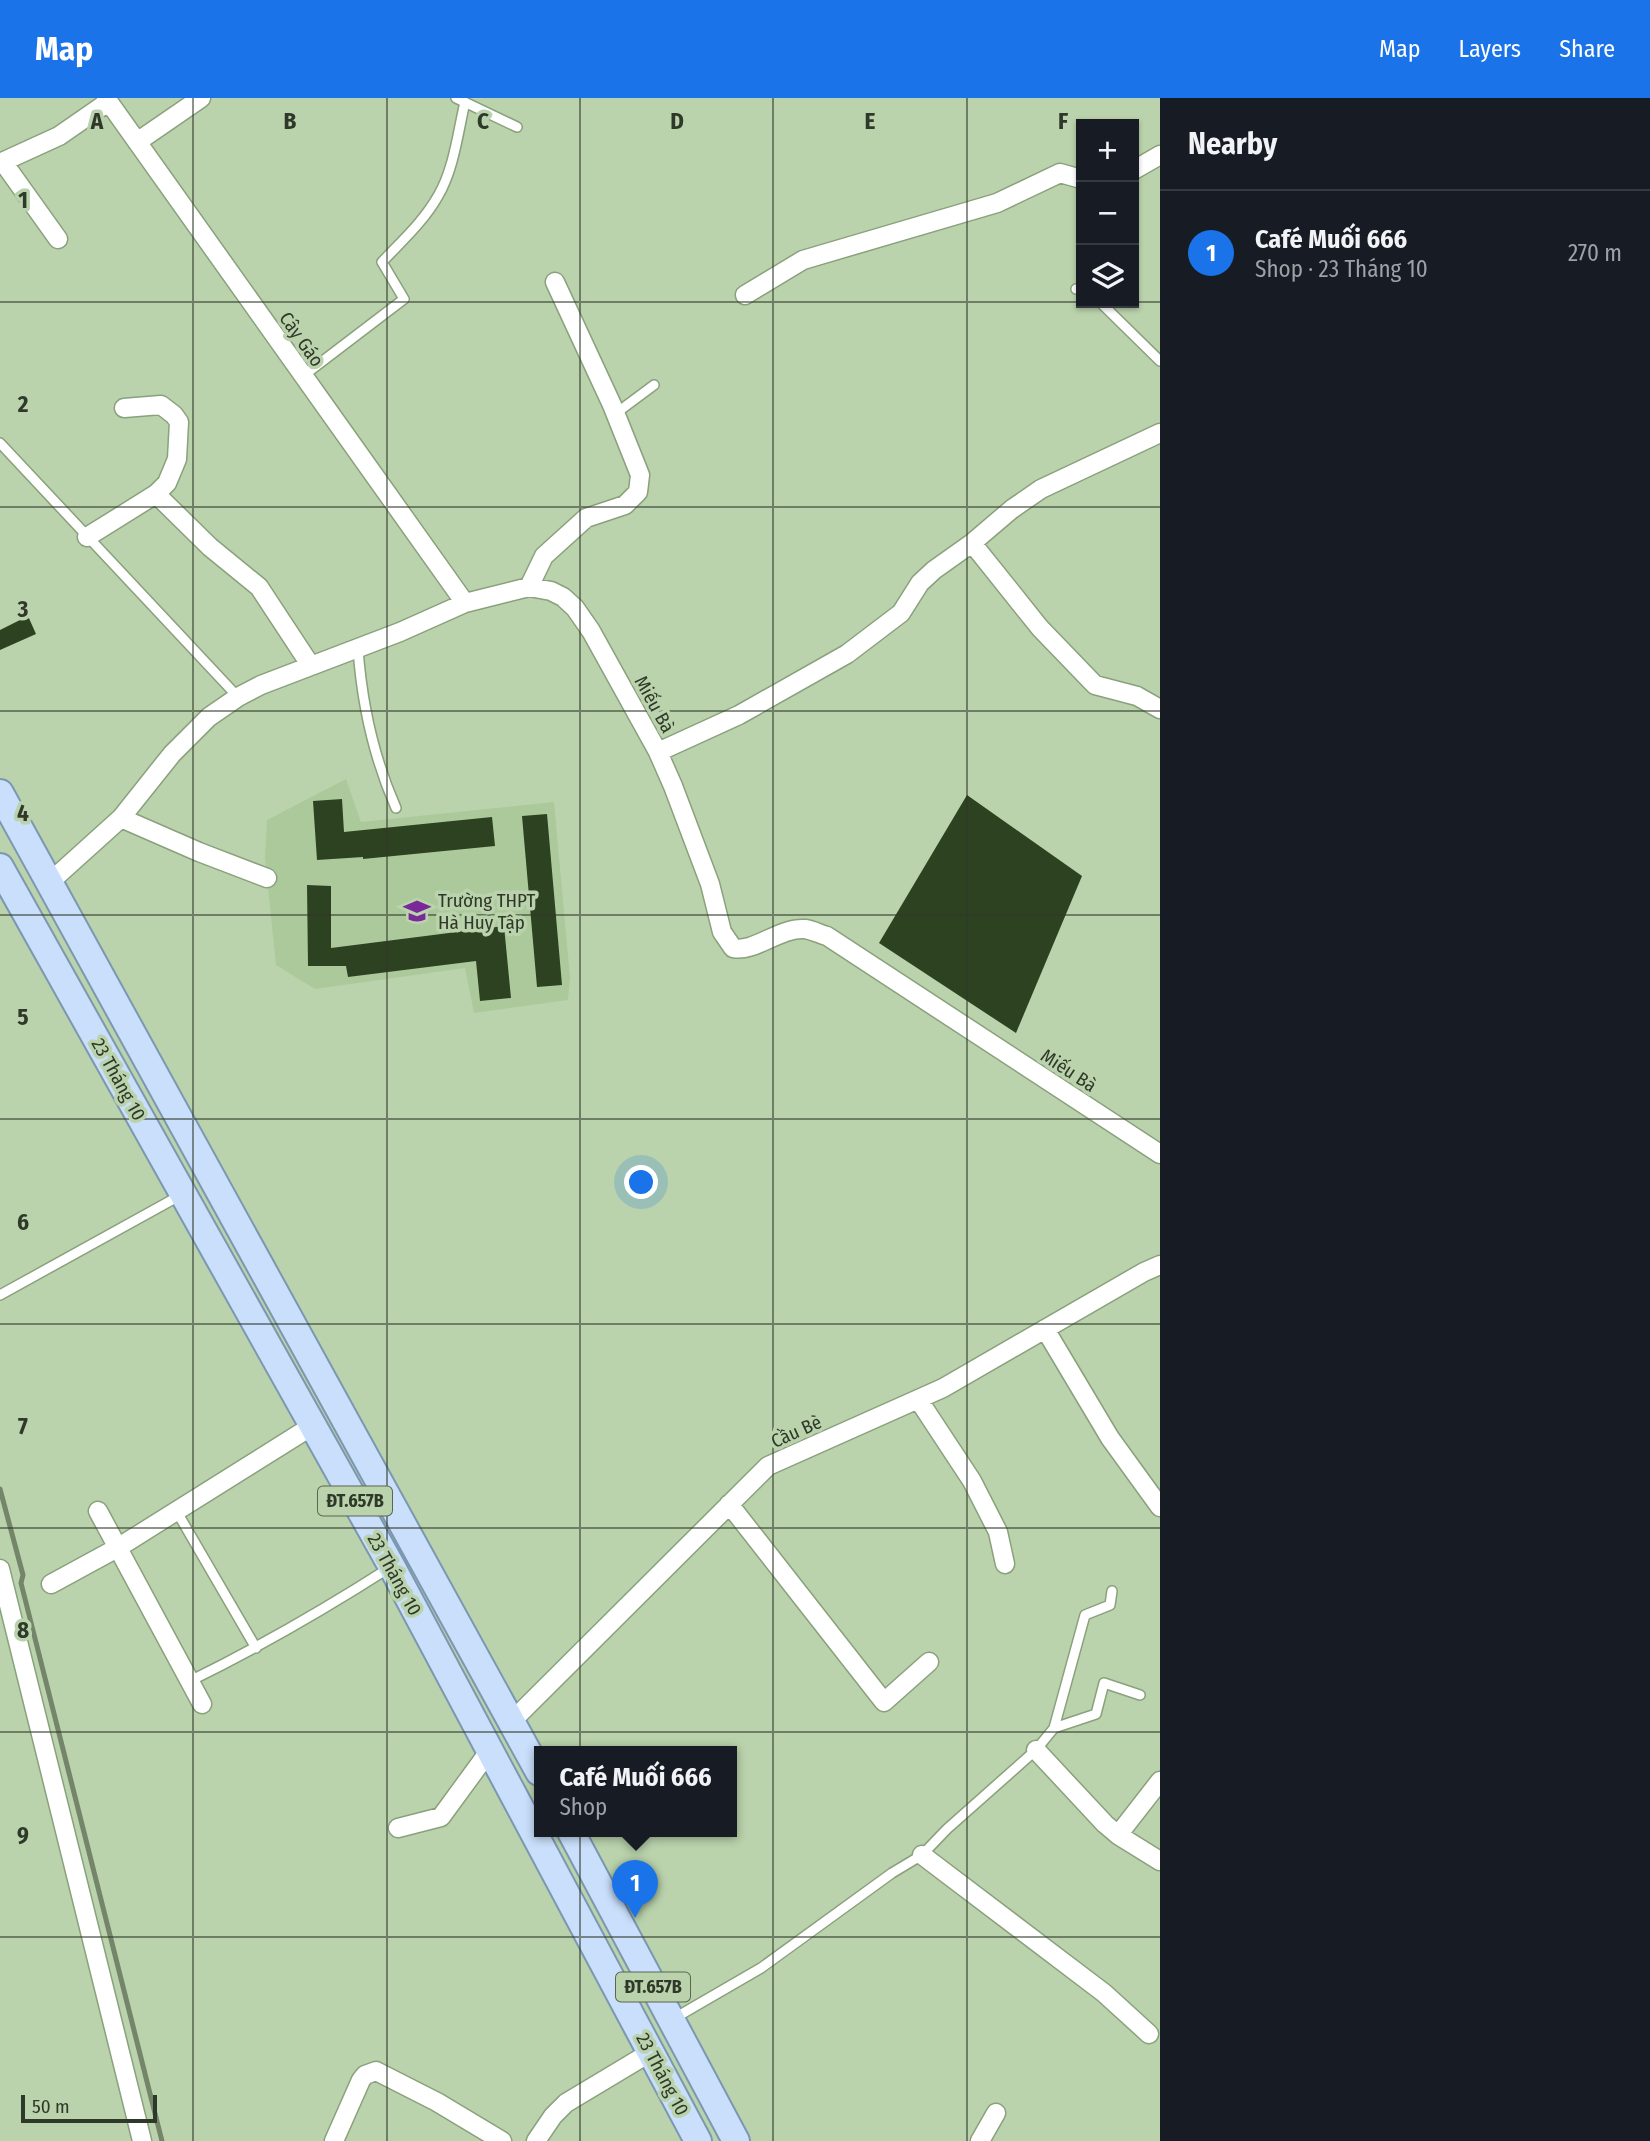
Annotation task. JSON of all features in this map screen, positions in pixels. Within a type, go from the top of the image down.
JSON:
[{"type":"main road","name":"23 Tháng 10","points":[[0,793],[534,1763]]},
{"type":"main road","name":"23 Tháng 10","points":[[0,867],[392,1567],[534,1833]]},
{"type":"main road","points":[[19,900],[50,882]]},
{"type":"main road","points":[[490,1750],[512,1721]]},
{"type":"main road","name":"23 Tháng 10","points":[[536,1837],[698,2141]]},
{"type":"main road","name":"23 Tháng 10","points":[[574,1837],[736,2141]]},
{"type":"street","points":[[137,142],[201,98]]},
{"type":"street","points":[[58,239],[1,162],[59,136],[107,100]]},
{"type":"street","name":"Cây Gáo","points":[[107,100],[465,603]]},
{"type":"street","points":[[1139,167],[1160,155]]},
{"type":"street","points":[[745,295],[803,260],[997,203],[1060,173],[1076,178]]},
{"type":"street","points":[[50,882],[121,818],[172,754],[209,717],[238,697],[465,603],[529,587],[544,556],[586,518],[625,505],[638,492],[640,475],[555,282]]},
{"type":"street","points":[[87,537],[156,494],[167,484],[177,459],[179,422],[174,415],[161,405],[124,408]]},
{"type":"street","points":[[658,752],[739,715],[847,653],[887,626],[901,612],[920,583],[972,544],[1012,509],[1041,489],[1160,433]]},
{"type":"street","points":[[156,494],[210,547],[259,587],[311,666]]},
{"type":"street","points":[[972,544],[1040,628],[1095,685],[1137,696],[1160,709]]},
{"type":"street","name":"Miếu Bà","points":[[529,587],[551,591],[563,597],[575,608],[591,631],[658,752],[710,884],[722,932],[733,948],[742,950],[788,931],[805,929],[827,936],[1160,1154]]},
{"type":"street","points":[[121,818],[267,878]]},
{"type":"street","name":"Cầu Bè","points":[[512,1721],[768,1466],[943,1388],[1160,1265]]},
{"type":"street","points":[[1045,1329],[1110,1438],[1160,1507]]},
{"type":"street","points":[[918,1399],[972,1481],[998,1532],[1005,1564]]},
{"type":"street","points":[[51,1584],[177,1512],[312,1426]]},
{"type":"street","points":[[729,1504],[884,1702],[929,1662]]},
{"type":"street","points":[[99,1511],[202,1704]]},
{"type":"street","points":[[0,1569],[3,1593],[142,2141]]},
{"type":"street","points":[[398,1828],[441,1816],[490,1750]]},
{"type":"street","points":[[1036,1750],[1118,1835],[1160,1861]]},
{"type":"street","points":[[1118,1835],[1160,1781]]},
{"type":"street","points":[[922,1855],[1104,1993],[1149,2034]]},
{"type":"street","points":[[536,2141],[553,2116],[566,2104],[651,2052]]},
{"type":"street","points":[[334,2141],[361,2080],[376,2071],[437,2102],[502,2141]]},
{"type":"street","points":[[980,2141],[996,2113]]},
{"type":"lane","points":[[303,376],[404,299],[382,262],[418,224],[439,195],[454,149],[460,100],[517,127]]},
{"type":"lane","points":[[1106,308],[1160,361]]},
{"type":"lane","points":[[615,414],[654,385]]},
{"type":"lane","points":[[0,443],[238,697]]},
{"type":"lane","points":[[358,649],[367,723],[382,778],[396,808]]},
{"type":"lane","points":[[0,1295],[182,1194]]},
{"type":"lane","points":[[177,1512],[256,1648]]},
{"type":"lane","points":[[190,1681],[256,1648],[392,1567]]},
{"type":"lane","points":[[671,2020],[761,1968],[891,1873],[922,1855],[947,1829],[1036,1750],[1054,1728],[1085,1615],[1110,1605],[1112,1591]]},
{"type":"lane","points":[[1054,1728],[1096,1714],[1104,1684],[1140,1695]]},
{"type":"shaded area","name":"Trường THPT Hà Huy Tập","points":[[346,779],[361,822],[554,802],[570,977],[568,1000],[474,1013],[465,968],[315,989],[276,965],[265,858],[267,820]]},
{"type":"building","points":[[28,616],[36,634],[0,650],[0,630]]},
{"type":"building","points":[[967,795],[1082,876],[1016,1033],[879,943]]},
{"type":"building","points":[[342,799],[344,832],[492,817],[495,846],[363,859],[317,860],[313,801]]},
{"type":"building","points":[[547,814],[562,985],[537,987],[522,816]]},
{"type":"building","points":[[307,885],[331,886],[331,948],[504,926],[511,998],[480,1001],[476,961],[348,977],[346,966],[308,966]]},
{"type":"railway","points":[[0,1489],[23,1575],[21,1583],[162,2141]]},
{"type":"place","name":"Trường THPT Hà Huy Tập","points":[[417,911]]},
{"type":"place","name":"Café Muối 666","points":[[635,1918]]}]
